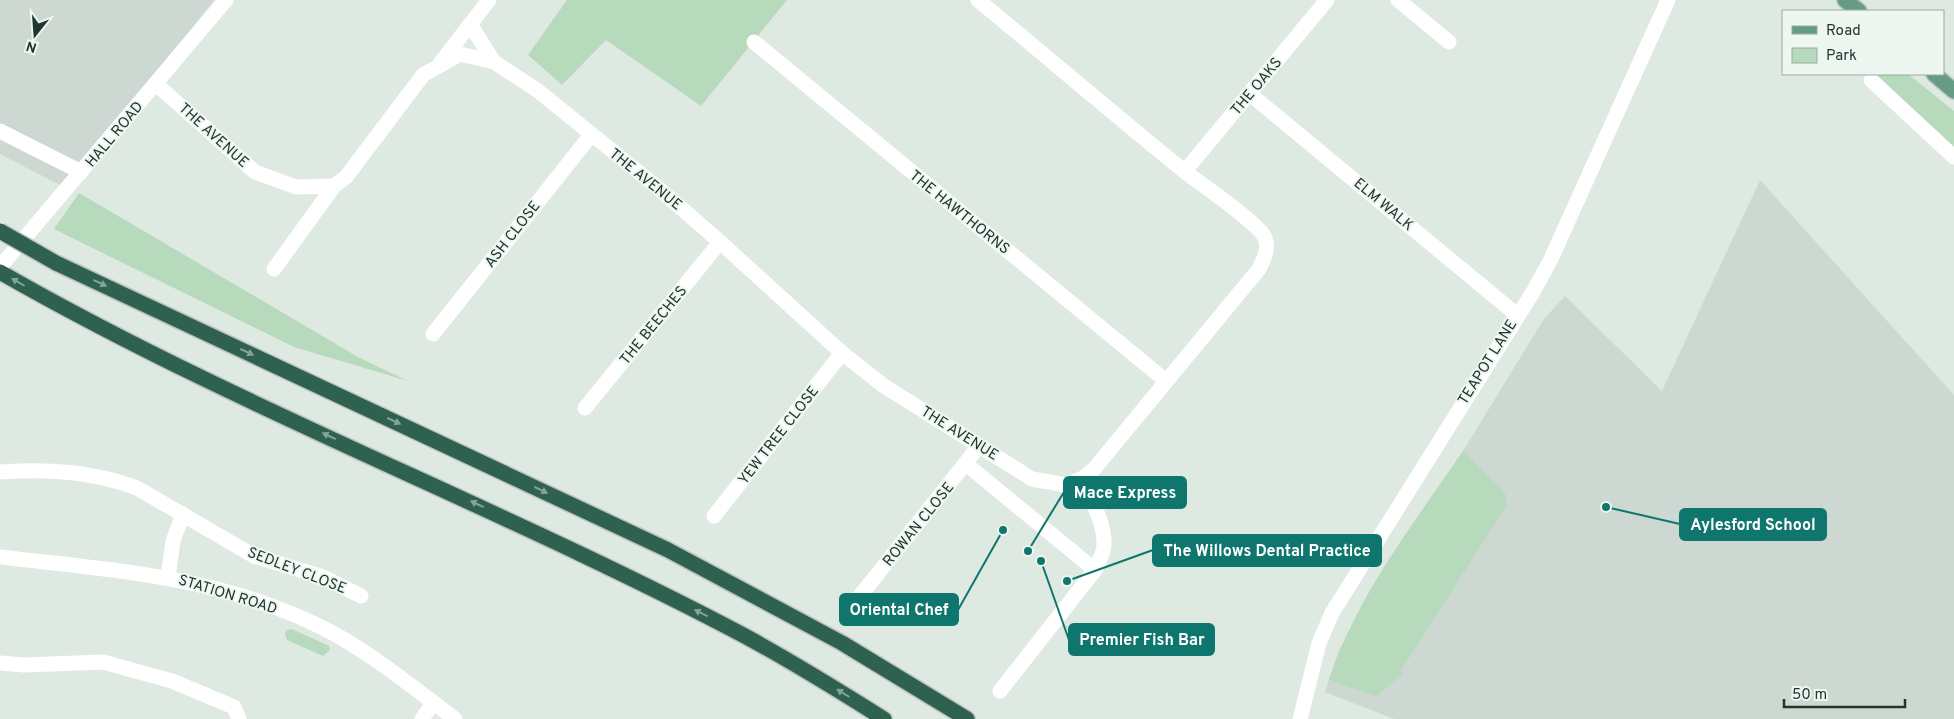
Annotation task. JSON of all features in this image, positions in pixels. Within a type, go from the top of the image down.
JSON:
[{"type":"highway","points":[[0,231],[56,263],[668,550],[842,644],[967,719]]},
{"type":"highway","points":[[0,272],[111,333],[501,516],[689,607],[806,671],[884,719]]},
{"type":"main road","points":[[1845,0],[1858,10]]},
{"type":"main road","points":[[1935,75],[1954,91]]},
{"type":"street","name":"HALL ROAD","points":[[0,267],[226,0]]},
{"type":"street","points":[[437,67],[489,0]]},
{"type":"street","name":"THE AVENUE","points":[[274,269],[334,186],[346,177],[424,75],[460,54],[494,62],[537,90],[720,242],[842,354],[884,386],[1032,479],[1066,485],[1083,478],[1100,462],[1259,269],[1266,256],[1264,236],[1247,220],[978,0]]},
{"type":"street","name":"THE OAKS","points":[[1185,171],[1327,0]]},
{"type":"street","points":[[1398,0],[1449,42]]},
{"type":"street","name":"TEAPOT LANE","points":[[1300,719],[1319,643],[1332,613],[1550,260],[1668,0]]},
{"type":"street","points":[[470,24],[494,62]]},
{"type":"street","name":"THE HAWTHORNS","points":[[754,42],[1166,382]]},
{"type":"street","points":[[1871,80],[1954,157]]},
{"type":"street","name":"THE AVENUE","points":[[156,84],[255,172],[296,187],[334,186]]},
{"type":"street","name":"ELM WALK","points":[[1250,94],[1517,315]]},
{"type":"street","points":[[0,131],[81,172]]},
{"type":"street","name":"ASH CLOSE","points":[[433,334],[591,135]]},
{"type":"street","name":"THE BEECHES","points":[[585,408],[720,242]]},
{"type":"street","name":"YEW TREE CLOSE","points":[[714,516],[842,354]]},
{"type":"street","name":"ROWAN CLOSE","points":[[856,601],[979,446]]},
{"type":"street","points":[[966,464],[1095,570]]},
{"type":"street","name":"SEDLEY CLOSE","points":[[0,472],[60,470],[94,474],[137,488],[254,556],[323,577],[361,596]]},
{"type":"street","points":[[1000,691],[1095,570],[1104,545],[1098,518],[1083,478]]},
{"type":"street","points":[[168,577],[174,541],[183,514]]},
{"type":"street","name":"STATION ROAD","points":[[0,557],[168,577],[208,585],[262,602],[331,632],[369,656],[455,719]]},
{"type":"street","points":[[0,663],[24,665],[103,662],[172,681],[234,707],[239,719]]},
{"type":"street","points":[[422,719],[433,703]]},
{"type":"shaded area","points":[[0,0],[214,0],[64,187],[0,154]]},
{"type":"shaded area","points":[[1760,180],[1954,395],[1954,719],[1394,719],[1325,692],[1339,650],[1387,563],[1463,451],[1544,319],[1565,296],[1662,391]]},
{"type":"green space","points":[[567,0],[787,0],[701,106],[606,40],[562,85],[528,55]]},
{"type":"green space","points":[[1875,75],[1909,75],[1954,111],[1954,149]]},
{"type":"green space","points":[[79,193],[358,357],[408,381],[294,347],[54,229]]},
{"type":"green space","points":[[1463,451],[1506,495],[1506,506],[1401,670],[1402,674],[1376,696],[1329,680],[1340,649],[1370,590],[1406,533]]},
{"type":"green space","points":[[292,629],[329,646],[330,650],[323,656],[287,640],[285,634],[287,630]]},
{"type":"place","name":"Aylesford School","points":[[1606,507]]},
{"type":"place","name":"Oriental Chef","points":[[1003,530]]},
{"type":"place","name":"Mace Express","points":[[1028,551]]},
{"type":"place","name":"Premier Fish Bar","points":[[1041,561]]},
{"type":"place","name":"The Willows Dental Practice","points":[[1067,581]]}]
